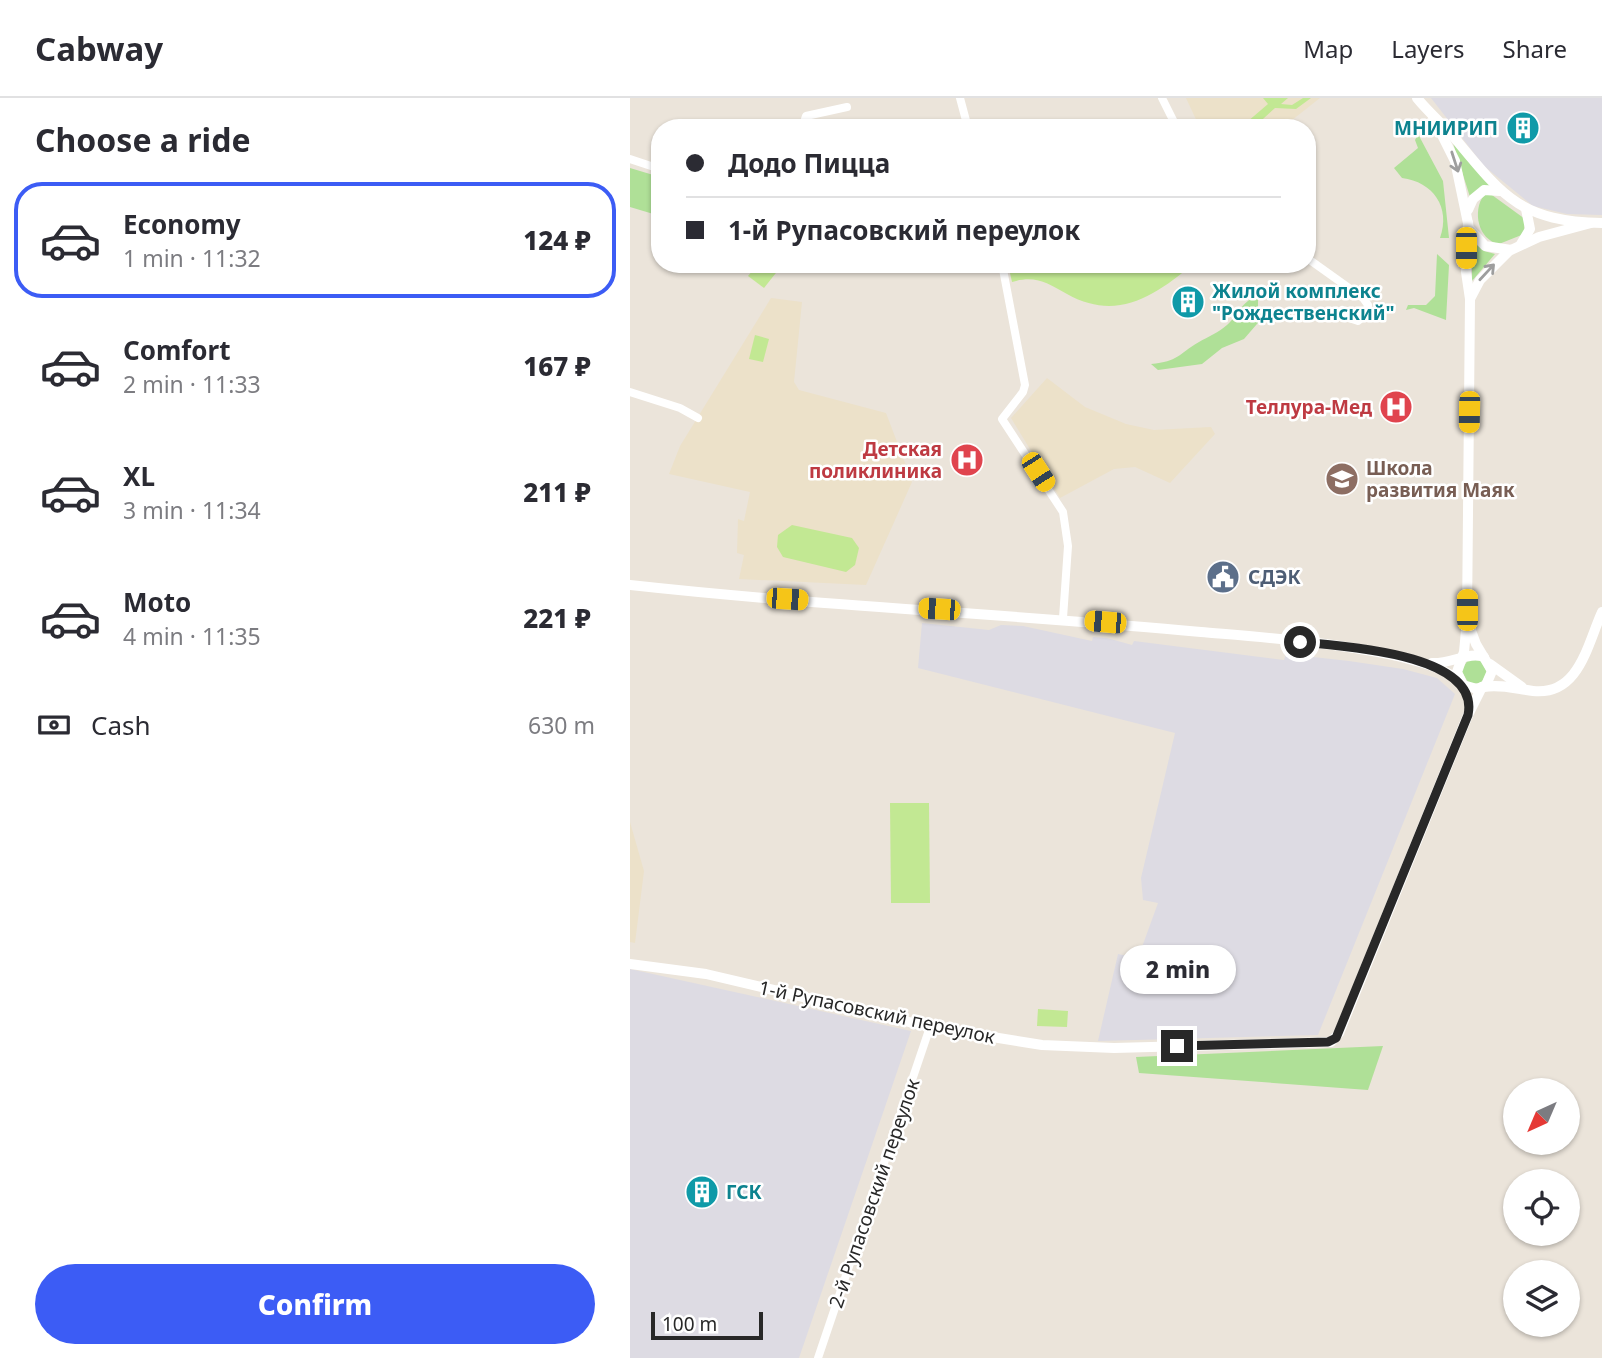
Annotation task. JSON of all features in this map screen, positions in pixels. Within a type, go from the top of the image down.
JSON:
[{"type":"street","points":[[960,98],[966,119]]},
{"type":"street","points":[[1161,98],[1172,119]]},
{"type":"street","points":[[1417,98],[1500,191],[1525,209],[1545,216],[1597,223]]},
{"type":"street","points":[[805,119],[806,116],[846,107]]},
{"type":"street","points":[[1433,117],[1452,154],[1467,217],[1475,238],[1485,246],[1516,247],[1597,223]]},
{"type":"street","points":[[630,159],[651,166]]},
{"type":"street","points":[[1468,715],[1470,700],[1457,672],[1462,659],[1467,620],[1470,299],[1466,272],[1467,217],[1473,199],[1484,190],[1500,191]]},
{"type":"street","points":[[1470,299],[1480,280],[1516,247],[1530,229],[1525,209]]},
{"type":"street","points":[[1316,264],[1363,298],[1368,305],[1367,313],[1358,321],[1342,310]]},
{"type":"street","points":[[1004,273],[1025,385],[1002,419],[1063,512],[1068,546],[1063,618]]},
{"type":"street","points":[[630,392],[680,408],[698,418]]},
{"type":"street","points":[[630,585],[764,598],[1063,618],[1322,644],[1422,662],[1445,671],[1472,689],[1483,687],[1547,691],[1569,681],[1584,657],[1602,612]]},
{"type":"street","points":[[1467,620],[1487,661],[1491,676],[1468,715]]},
{"type":"street","points":[[1422,662],[1462,659],[1471,654],[1487,661],[1527,690]]},
{"type":"street","name":"1-й Рупасовский переулок","points":[[630,964],[717,977],[930,1027],[1042,1045],[1088,1048],[1318,1043],[1334,1040],[1468,715]]},
{"type":"street","name":"2-й Рупасовский переулок","points":[[818,1358],[930,1027]]},
{"type":"shaded area","points":[[1186,98],[1320,98],[1293,119],[1196,119]]},
{"type":"shaded area","points":[[1431,98],[1602,98],[1602,215],[1567,214],[1533,206],[1484,166]]},
{"type":"shaded area","points":[[771,298],[802,302],[794,382],[799,390],[886,413],[912,482],[866,585],[739,579],[744,555],[737,553],[738,519],[744,521],[750,492],[669,474],[680,446]]},
{"type":"shaded area","points":[[1047,378],[1085,407],[1126,424],[1154,430],[1211,427],[1215,434],[1170,483],[1135,467],[1114,469],[1060,498],[1011,418]]},
{"type":"shaded area","points":[[922,623],[989,630],[1001,625],[1023,626],[1092,641],[1093,637],[1107,638],[1132,645],[1134,641],[1284,660],[1286,654],[1349,661],[1403,669],[1437,678],[1455,694],[1318,1035],[1098,1041],[1118,954],[1138,958],[1158,903],[1143,900],[1141,878],[1175,733],[918,668]]},
{"type":"shaded area","points":[[630,822],[644,871],[635,943],[630,942]]},
{"type":"shaded area","points":[[630,969],[911,1031],[799,1358],[630,1358]]},
{"type":"green space","points":[[1263,98],[1288,98],[1281,104],[1292,105],[1303,98],[1311,98],[1296,109],[1275,108],[1263,119],[1250,119],[1268,104]]},
{"type":"green space","points":[[1418,134],[1443,181],[1449,238],[1440,238],[1443,216],[1437,198],[1423,185],[1402,178],[1394,168],[1418,148],[1415,140]]},
{"type":"green space","points":[[1453,143],[1490,186],[1470,197]]},
{"type":"green space","points":[[630,168],[651,174],[651,213],[630,207]]},
{"type":"green space","points":[[1484,195],[1492,195],[1525,219],[1524,234],[1499,244],[1486,237],[1478,216]]},
{"type":"green space","points":[[1472,241],[1484,251],[1495,254],[1472,281]]},
{"type":"green space","points":[[1437,254],[1449,265],[1446,320],[1414,308],[1406,310],[1408,305],[1426,305],[1435,296]]},
{"type":"green space","points":[[750,273],[776,273],[764,288],[748,276]]},
{"type":"green space","points":[[1010,273],[1181,273],[1150,295],[1134,302],[1102,306],[1085,302],[1041,281],[1028,279],[1012,282]]},
{"type":"green space","points":[[1258,296],[1258,312],[1263,317],[1244,339],[1222,348],[1202,364],[1158,370],[1151,364],[1173,359],[1221,330],[1248,301]]},
{"type":"green space","points":[[755,335],[769,339],[763,362],[749,359]]},
{"type":"green space","points":[[792,525],[852,538],[859,548],[855,565],[846,572],[783,557],[777,547],[778,535]]},
{"type":"green space","points":[[1469,659],[1482,661],[1487,673],[1481,683],[1469,684],[1461,670]]},
{"type":"green space","points":[[890,803],[929,803],[930,903],[891,903]]},
{"type":"green space","points":[[1038,1009],[1068,1011],[1067,1027],[1037,1026]]},
{"type":"green space","points":[[1383,1046],[1368,1090],[1139,1073],[1136,1057]]},
{"type":"place","name":"МНИИРИП","points":[[1523,128]]},
{"type":"place","name":"Жилой комплекс \"Рождественский\"","points":[[1188,302]]},
{"type":"place","name":"Теллура-Мед","points":[[1396,407]]},
{"type":"place","name":"Детская поликлиника","points":[[967,460]]},
{"type":"place","name":"Школа развития Маяк","points":[[1342,479]]},
{"type":"place","name":"СДЭК","points":[[1223,577]]},
{"type":"place","name":"ГСК","points":[[702,1192]]},
{"type":"route","points":[[1177,1046],[1331,1042],[1336,1038],[1468,715],[1469,696],[1452,674],[1422,662],[1368,651],[1300,642]]}]
